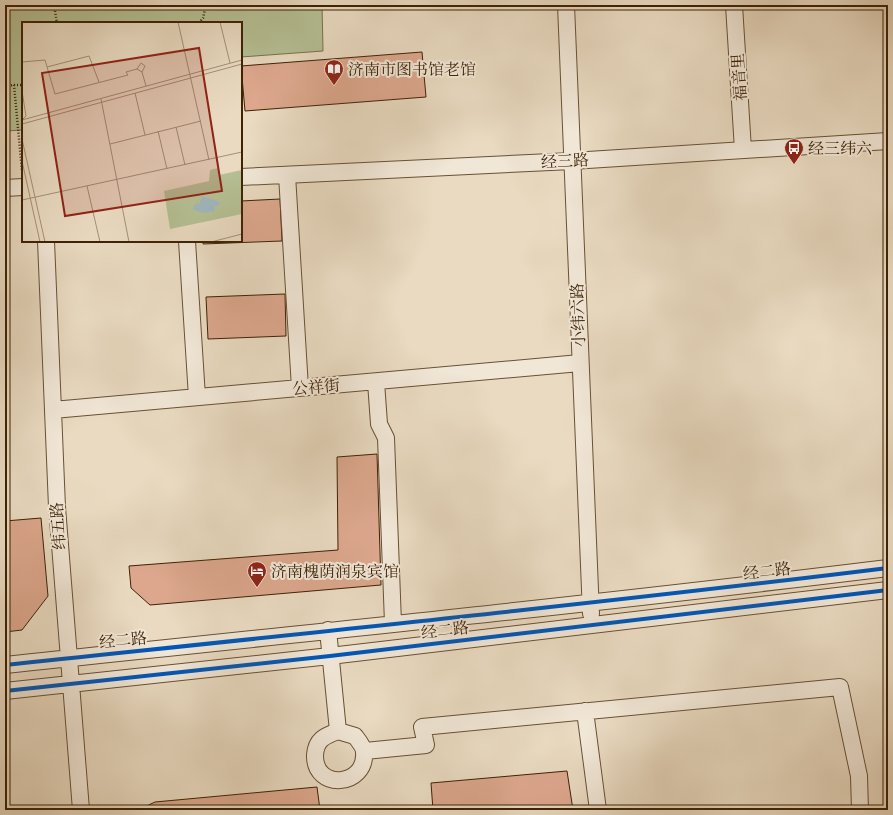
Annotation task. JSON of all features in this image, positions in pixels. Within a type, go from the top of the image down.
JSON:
[{"type":"street","name":"小纬六路","points":[[566,5],[592,625]]},
{"type":"street","name":"福音里","points":[[734,5],[743,150]]},
{"type":"street","name":"经三路","points":[[242,177],[572,161],[888,141]]},
{"type":"street","points":[[287,175],[300,388]]},
{"type":"street","points":[[5,188],[22,182]]},
{"type":"street","name":"纬五路","points":[[46,242],[56,507],[80,810]]},
{"type":"street","points":[[187,242],[197,397]]},
{"type":"street","name":"公祥街","points":[[53,410],[580,363]]},
{"type":"street","points":[[376,382],[379,424],[386,438],[393,623]]},
{"type":"street","name":"经二路","points":[[5,665],[393,623],[590,604],[888,568]]},
{"type":"street","name":"经二路","points":[[5,692],[71,686],[888,590]]},
{"type":"street","points":[[328,630],[338,730]]},
{"type":"street","points":[[364,751],[426,746],[422,726],[840,687],[859,776],[860,810]]},
{"type":"street","points":[[586,711],[598,810]]},
{"type":"street","points":[[338,730],[356,736],[364,751],[363,767],[352,778],[336,781],[322,775],[315,763],[316,747],[322,737],[338,730]]},
{"type":"path","points":[[54,5],[56,22]]},
{"type":"path","points":[[200,22],[203,18],[206,5]]},
{"type":"path","points":[[14,85],[22,171]]},
{"type":"path","points":[[5,86],[22,85]]},
{"type":"green space","points":[[5,5],[322,5],[323,51],[242,57],[242,22],[22,22],[22,130],[5,131]]},
{"type":"building","name":"济南市图书馆老馆","points":[[422,52],[426,97],[245,111],[242,66]]},
{"type":"building","points":[[280,199],[282,241],[203,244],[203,242],[242,242],[242,201]]},
{"type":"building","points":[[285,294],[286,336],[208,339],[206,297]]},
{"type":"building","points":[[5,371],[8,410],[5,411]]},
{"type":"building","points":[[377,454],[381,585],[150,605],[131,588],[129,566],[338,550],[337,457]]},
{"type":"building","points":[[41,518],[48,596],[22,630],[5,632],[5,521]]},
{"type":"building","points":[[567,771],[573,810],[433,810],[431,783]]},
{"type":"building","points":[[317,787],[320,810],[138,810],[155,802]]},
{"type":"cycle path","points":[[5,665],[557,606],[888,568]]},
{"type":"cycle path","points":[[5,691],[330,656],[888,590]]},
{"type":"place","name":"济南市图书馆老馆","points":[[334,86]]},
{"type":"place","name":"经三纬六","points":[[794,165]]},
{"type":"place","name":"济南槐荫润泉宾馆","points":[[257,588]]}]
